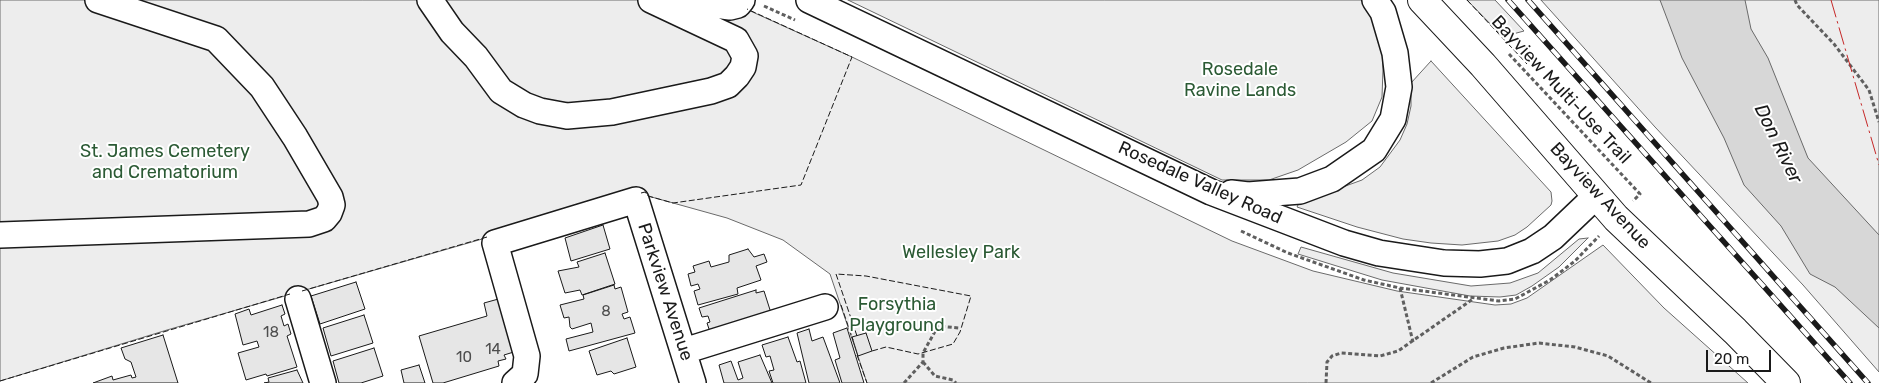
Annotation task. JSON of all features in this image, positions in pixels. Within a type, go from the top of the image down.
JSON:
[{"type":"main road","name":"Bayview Avenue","points":[[1422,0],[1489,72],[1595,197],[1786,383]]},
{"type":"street","points":[[0,235],[309,224],[324,219],[329,213],[332,205],[330,197],[295,137],[262,87],[216,39],[98,0]]},
{"type":"street","points":[[430,0],[452,32],[476,57],[502,91],[524,105],[540,111],[567,116],[612,112],[710,91],[728,85],[737,76],[743,67],[745,56],[736,40],[651,0]]},
{"type":"street","points":[[679,0],[730,7],[738,5],[742,0]]},
{"type":"street","name":"Rosedale Valley Road","points":[[809,0],[1211,192],[1344,243],[1379,252],[1444,263],[1480,264],[1507,260],[1532,252],[1553,237],[1595,197]]},
{"type":"street","points":[[1211,192],[1248,194],[1300,191],[1332,179],[1374,150],[1392,119],[1399,87],[1396,53],[1383,12],[1375,0]]},
{"type":"street","name":"Parkview Avenue","points":[[514,383],[525,374],[528,356],[495,244],[636,200],[693,383]]},
{"type":"street","points":[[298,299],[323,383]]},
{"type":"street","points":[[684,351],[825,307]]},
{"type":"path","points":[[1795,0],[1797,5],[1834,44],[1869,90],[1879,122]]},
{"type":"path","name":"Bayview Multi-Use Trail","points":[[1506,50],[1640,194],[1635,198]]},
{"type":"path","points":[[1400,288],[1413,342]]},
{"type":"path","points":[[1326,383],[1327,362],[1332,356],[1341,352],[1380,356],[1398,352],[1473,299]]},
{"type":"path","points":[[956,383],[952,380],[935,376],[923,362],[923,352],[938,326],[959,328]]},
{"type":"path","points":[[1431,383],[1473,357],[1504,348],[1539,343],[1575,347],[1608,356],[1650,383]]},
{"type":"path","points":[[904,383],[923,362]]},
{"type":"shaded area","points":[[0,0],[726,0],[852,57],[1232,241],[1313,271],[1397,291],[1495,305],[1511,304],[1527,298],[1603,245],[1664,308],[1748,383],[867,383],[830,274],[783,240],[727,218],[648,196],[645,192],[167,330],[0,381]]},
{"type":"shaded area","name":"Rosedale Ravine Lands","points":[[848,0],[1361,0],[1371,14],[1382,44],[1382,97],[1372,121],[1346,142],[1298,170],[1269,180],[1222,180]]},
{"type":"shaded area","points":[[1467,0],[1495,0],[1524,31],[1509,35],[1505,39]]},
{"type":"shaded area","points":[[1541,0],[1879,0],[1879,372],[1803,285],[1655,127]]},
{"type":"shaded area","points":[[1431,61],[1551,192],[1551,205],[1527,227],[1515,235],[1498,241],[1462,245],[1403,239],[1357,227],[1297,207],[1299,203],[1362,180],[1380,167],[1400,140],[1407,124],[1411,106],[1411,83]]},
{"type":"shaded area","points":[[1588,238],[1559,267],[1532,286],[1516,295],[1500,297],[1470,296],[1382,280],[1298,254],[1301,247],[1393,273],[1471,286],[1510,283],[1538,273],[1579,239]]},
{"type":"water","name":"Don River","points":[[1660,0],[1745,0],[1751,29],[1768,58],[1808,158],[1879,235],[1879,328],[1835,287],[1810,274],[1781,226],[1744,185],[1724,138],[1682,58]]},
{"type":"building","points":[[603,225],[610,249],[571,261],[565,238]]},
{"type":"building","points":[[748,249],[754,257],[764,254],[767,262],[756,266],[761,280],[737,288],[738,294],[698,305],[694,291],[700,289],[698,284],[691,286],[688,274],[695,272],[693,266],[709,261],[711,267],[729,262],[729,255]]},
{"type":"building","points":[[605,253],[615,284],[582,295],[580,290],[565,293],[558,271],[579,267],[577,262]]},
{"type":"building","points":[[356,282],[365,309],[320,324],[311,296]]},
{"type":"building","points":[[614,285],[615,289],[621,287],[628,312],[622,314],[624,319],[630,317],[635,333],[569,351],[566,339],[593,332],[591,323],[572,329],[569,317],[564,318],[560,305],[584,299],[583,295]]},
{"type":"building","points":[[756,290],[756,293],[764,291],[771,313],[711,335],[707,323],[710,322],[708,316],[702,317],[699,308]]},
{"type":"building","points":[[502,298],[517,351],[504,355],[506,359],[498,361],[499,366],[443,383],[433,383],[419,336],[487,316],[484,303]]},
{"type":"building","points":[[282,305],[285,314],[281,316],[284,326],[288,324],[291,334],[287,336],[297,367],[246,380],[238,353],[259,347],[257,341],[243,345],[235,314],[249,309],[251,315]]},
{"type":"building","points":[[364,315],[373,343],[331,356],[323,328]]},
{"type":"building","points":[[847,328],[864,383],[842,383],[835,360],[840,358],[833,333]]},
{"type":"building","points":[[809,329],[812,341],[823,337],[840,383],[809,383],[797,333]]},
{"type":"building","points":[[866,333],[872,351],[858,356],[852,337]]},
{"type":"building","points":[[163,335],[178,383],[93,383],[112,376],[113,380],[131,375],[132,378],[136,377],[131,362],[125,359],[121,348]]},
{"type":"building","points":[[788,337],[797,362],[800,361],[806,383],[773,383],[769,371],[774,370],[770,356],[766,357],[762,345]]},
{"type":"building","points":[[627,338],[636,367],[614,374],[611,371],[597,375],[589,351]]},
{"type":"building","points":[[374,348],[383,376],[361,383],[339,383],[333,361]]},
{"type":"building","points":[[760,355],[772,383],[724,383],[719,365],[731,361],[738,380],[743,378],[738,362]]},
{"type":"building","points":[[419,365],[425,383],[404,383],[401,370]]},
{"type":"building","points":[[297,370],[303,383],[264,383],[269,382],[268,378]]},
{"type":"railway","points":[[1508,0],[1850,383]]},
{"type":"railway","points":[[1528,0],[1868,383]]},
{"type":"fence","points":[[1467,0],[1527,64]]},
{"type":"fence","points":[[641,193],[645,192],[648,196],[673,203],[801,185],[852,57],[747,9]]},
{"type":"fence","points":[[302,291],[487,237]]},
{"type":"fence","points":[[857,336],[836,274],[866,276],[971,296],[960,332],[953,344],[918,354],[886,347],[872,351]]},
{"type":"fence","points":[[0,381],[290,294]]},
{"type":"fence","points":[[841,305],[853,340]]},
{"type":"fence","points":[[857,355],[867,383]]},
{"type":"power","points":[[1831,0],[1879,165]]},
{"type":"park label","name":"St. James Cemetery and Crematorium","points":[[165,162]]},
{"type":"park label","name":"Wellesley Park","points":[[961,253]]},
{"type":"park label","name":"Forsythia Playground","points":[[897,315]]}]
